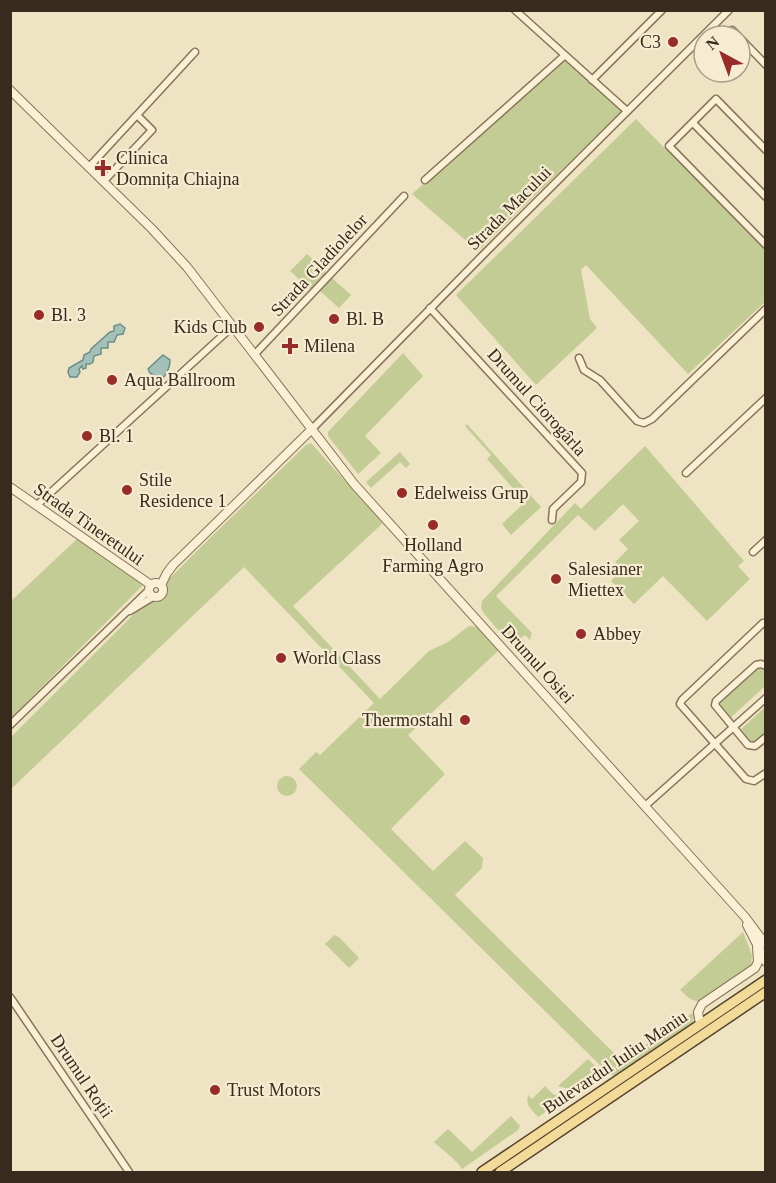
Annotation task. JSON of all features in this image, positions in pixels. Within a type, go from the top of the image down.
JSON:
[{"type":"main road","name":"Bulevardul Iuliu Maniu","points":[[500,1173],[546,1135],[765,980]]},
{"type":"main road","name":"Bulevardul Iuliu Maniu","points":[[482,1173],[546,1135],[765,992]]},
{"type":"street","points":[[515,10],[627,111]]},
{"type":"street","points":[[592,80],[662,10]]},
{"type":"street","name":"Strada Macului","points":[[312,429],[729,10]]},
{"type":"street","points":[[752,51],[765,65]]},
{"type":"street","points":[[89,167],[195,52]]},
{"type":"street","points":[[425,180],[564,56]]},
{"type":"street","name":"Drumul Osiei","points":[[10,90],[187,267],[354,484],[745,917],[761,946],[765,962]]},
{"type":"street","points":[[765,150],[717,99],[669,146],[765,245]]},
{"type":"street","points":[[104,182],[152,130],[138,116]]},
{"type":"street","points":[[693,123],[765,197]]},
{"type":"street","name":"Strada Gladiolelor","points":[[255,354],[404,196]]},
{"type":"street","name":"Drumul Ciorogârla","points":[[430,308],[582,473],[581,482],[553,509],[552,520]]},
{"type":"street","points":[[579,358],[584,370],[600,380],[640,423],[652,419],[765,309]]},
{"type":"street","points":[[37,505],[233,326]]},
{"type":"street","points":[[686,473],[765,398]]},
{"type":"street","points":[[320,439],[321,419]]},
{"type":"street","points":[[151,591],[158,597],[162,594],[161,585],[166,573],[173,565],[312,429]]},
{"type":"street","name":"Strada Tineretului","points":[[10,487],[151,591]]},
{"type":"street","points":[[753,552],[765,540]]},
{"type":"street","points":[[10,725],[157,583],[161,585]]},
{"type":"street","points":[[765,616],[764,625],[718,664],[681,702],[681,707],[748,781],[758,780],[765,773]]},
{"type":"street","points":[[765,666],[756,665],[715,703],[715,707],[751,746],[757,745],[765,737]]},
{"type":"street","points":[[645,806],[765,698]]},
{"type":"street","points":[[700,1024],[698,1012],[702,1004],[755,968],[761,946]]},
{"type":"street","name":"Drumul Roții","points":[[10,997],[129,1173]]},
{"type":"green space","points":[[564,60],[622,111],[478,251],[412,194]]},
{"type":"green space","points":[[636,119],[765,250],[765,302],[688,374],[586,265],[581,270],[590,319],[597,328],[536,385],[456,295]]},
{"type":"green space","points":[[307,254],[327,273],[311,290],[290,271]]},
{"type":"green space","points":[[332,278],[351,295],[339,308],[320,291]]},
{"type":"green space","points":[[403,353],[423,376],[365,436],[381,453],[358,474],[328,436],[328,432]]},
{"type":"green space","points":[[467,424],[541,507],[511,535],[502,524],[525,502],[487,459],[491,455],[465,426]]},
{"type":"green space","points":[[311,443],[383,523],[293,606],[380,699],[429,651],[448,642],[469,626],[478,627],[499,650],[408,735],[445,774],[391,829],[433,871],[465,841],[483,858],[482,868],[455,895],[622,1061],[694,1012],[692,1024],[616,1076],[609,1074],[299,769],[316,752],[320,755],[374,703],[244,567],[11,789],[11,737],[207,541],[306,445]]},
{"type":"green space","points":[[645,446],[744,561],[738,566],[750,579],[707,621],[663,576],[634,604],[611,581],[623,569],[615,562],[628,549],[619,540],[639,521],[623,504],[595,531],[578,515],[496,596],[532,633],[530,640],[525,635],[521,638],[526,644],[517,653],[483,612],[482,601],[575,503],[581,509]]},
{"type":"green space","points":[[400,452],[410,464],[406,468],[400,462],[371,488],[366,482]]},
{"type":"green space","points":[[77,539],[143,585],[11,718],[11,601]]},
{"type":"green space","points":[[758,668],[765,670],[765,686],[728,720],[718,707],[719,703]]},
{"type":"green space","points":[[765,707],[765,732],[751,742],[739,731]]},
{"type":"green space","points":[[283,776],[291,776],[297,782],[297,790],[291,796],[283,796],[277,790],[277,782]]},
{"type":"green space","points":[[743,932],[752,955],[751,968],[702,1001],[687,997],[680,990]]},
{"type":"green space","points":[[334,935],[339,937],[359,958],[349,968],[325,944]]},
{"type":"green space","points":[[588,1059],[604,1075],[577,1087],[558,1086]]},
{"type":"green space","points":[[545,1086],[553,1094],[565,1099],[538,1117],[531,1110],[527,1099],[528,1095],[532,1099]]},
{"type":"green space","points":[[511,1116],[520,1126],[518,1130],[462,1169],[434,1142],[448,1129],[472,1152]]},
{"type":"water","points":[[120,324],[125,328],[123,334],[117,335],[114,342],[108,342],[108,348],[101,348],[101,354],[94,356],[93,362],[86,364],[86,368],[83,369],[82,366],[77,377],[70,377],[69,368],[83,360],[84,355],[114,331],[114,326]]},
{"type":"water","points":[[163,355],[170,360],[169,365],[163,378],[161,376],[158,378],[148,369]]},
{"type":"place","name":"C3","points":[[673,42]]},
{"type":"place","name":"Clinica Domnița Chiajna","points":[[103,168]]},
{"type":"place","name":"Bl. 3","points":[[39,315]]},
{"type":"place","name":"Bl. B","points":[[334,319]]},
{"type":"place","name":"Kids Club","points":[[259,327]]},
{"type":"place","name":"Milena","points":[[290,346]]},
{"type":"place","name":"Aqua Ballroom","points":[[112,380]]},
{"type":"place","name":"Bl. 1","points":[[87,436]]},
{"type":"place","name":"Stile Residence 1","points":[[127,490]]},
{"type":"place","name":"Edelweiss Grup","points":[[402,493]]},
{"type":"place","name":"Holland Farming Agro","points":[[433,525]]},
{"type":"place","name":"Salesianer Miettex","points":[[556,579]]},
{"type":"place","name":"Abbey","points":[[581,634]]},
{"type":"place","name":"World Class","points":[[281,658]]},
{"type":"place","name":"Thermostahl","points":[[465,720]]},
{"type":"place","name":"Trust Motors","points":[[215,1090]]}]
